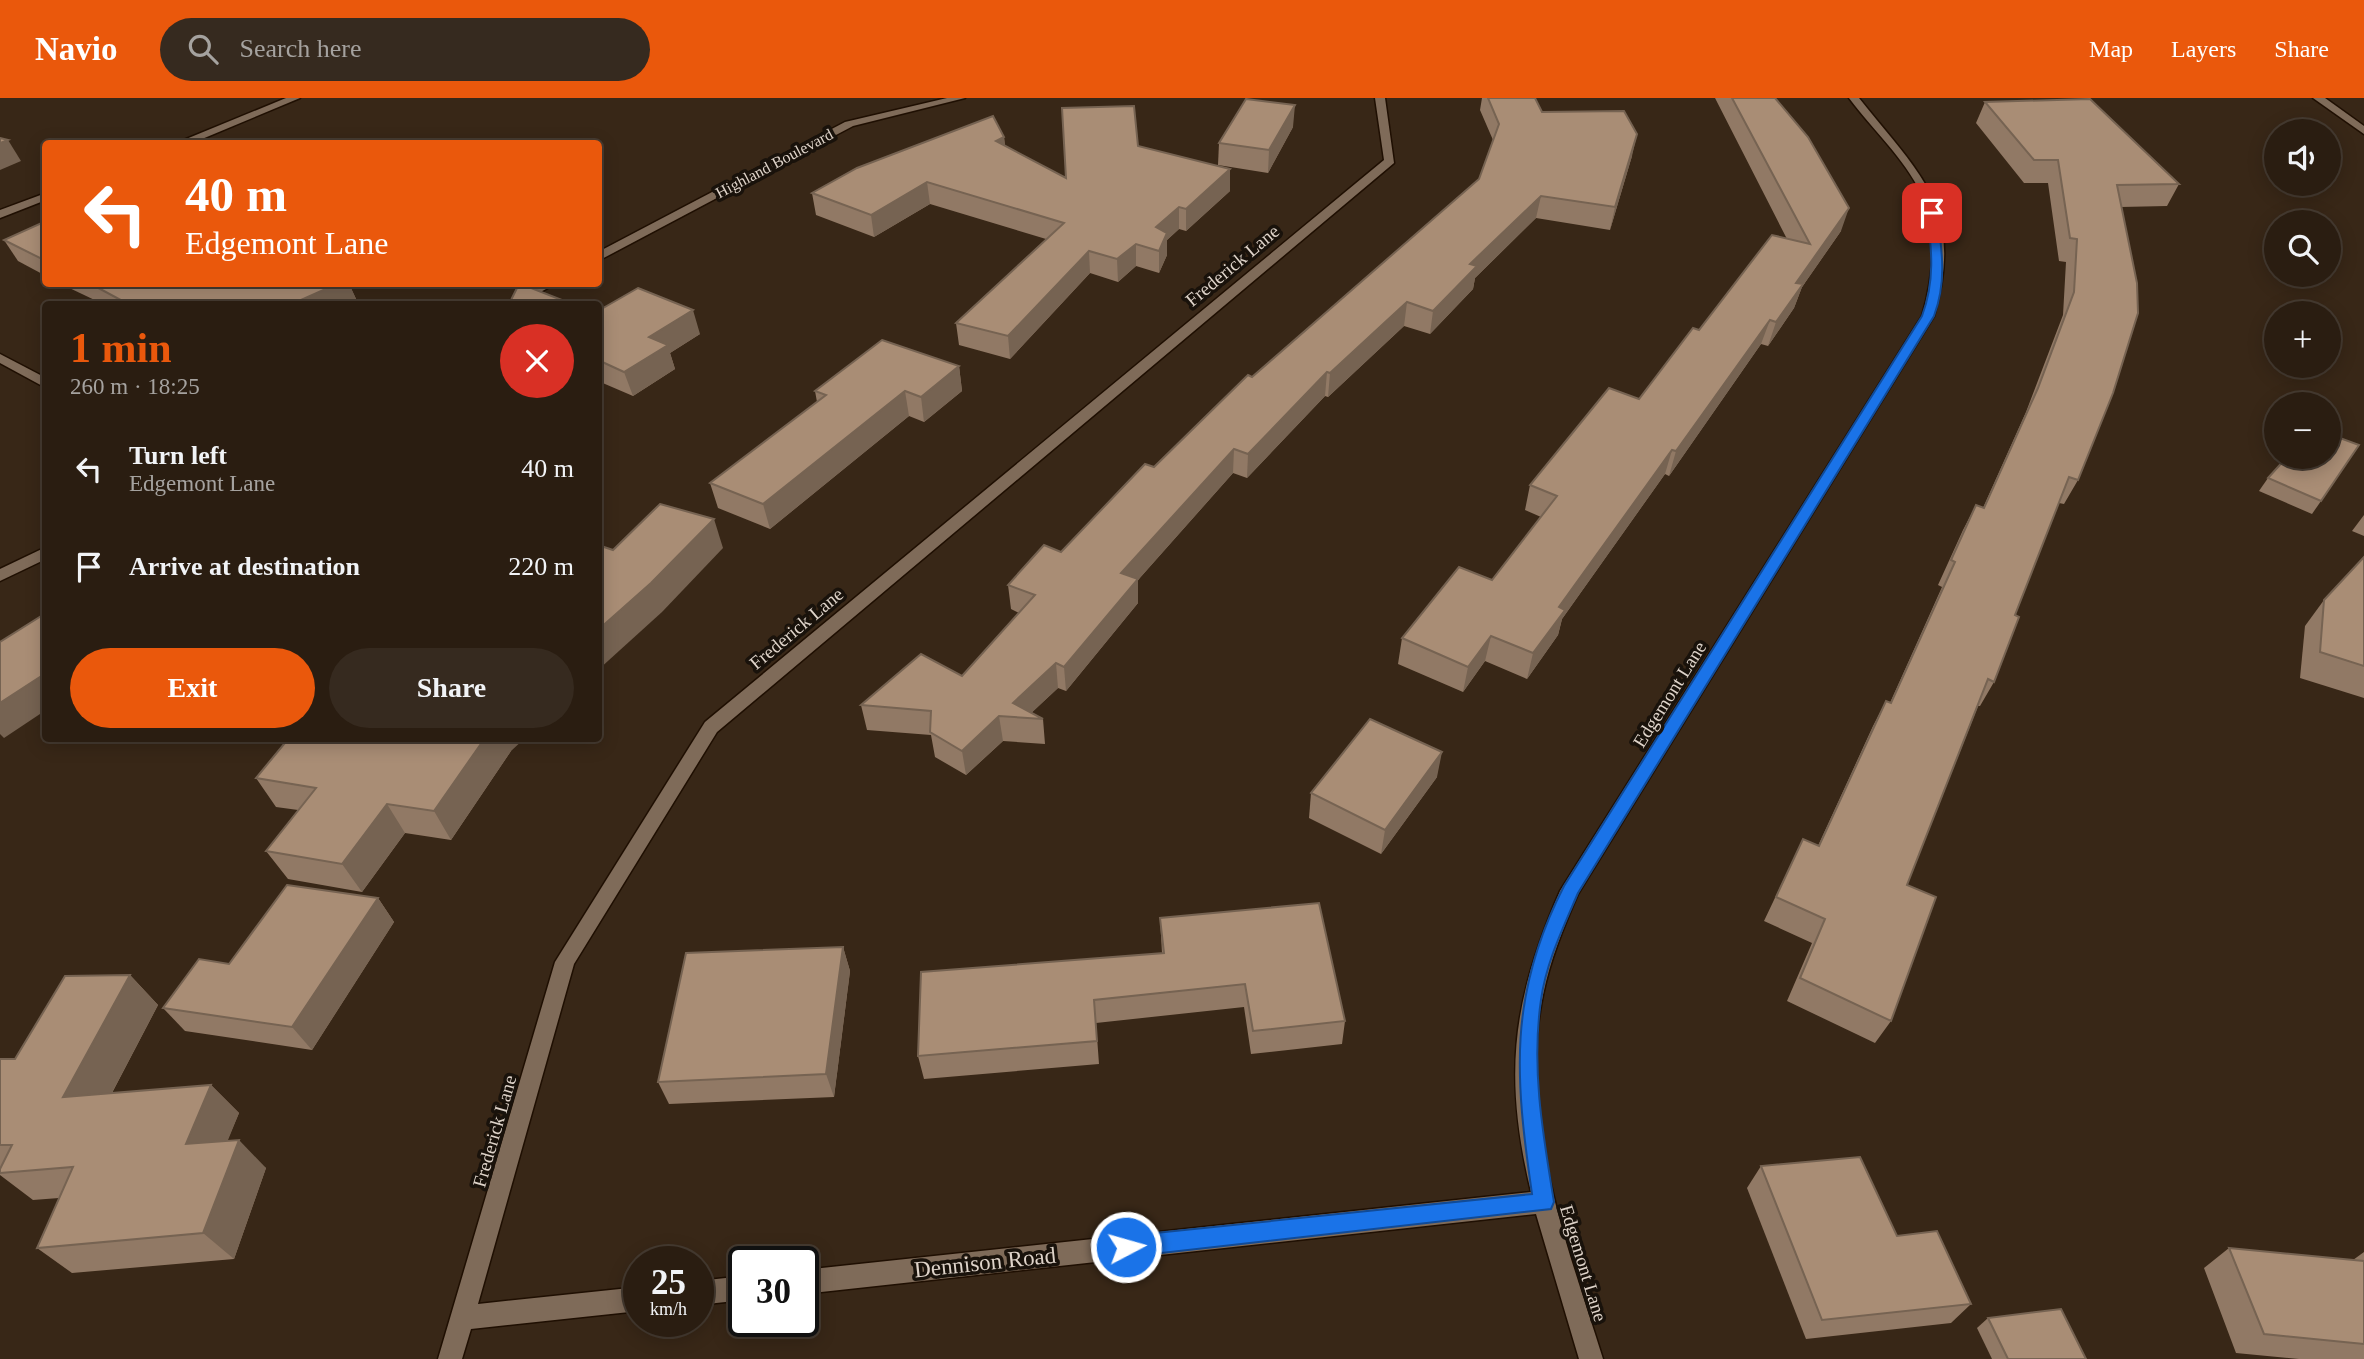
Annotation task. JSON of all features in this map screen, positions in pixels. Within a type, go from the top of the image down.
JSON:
[{"type":"street","points":[[189,140],[295,98]]},
{"type":"street","name":"Highland Boulevard","points":[[602,255],[849,124],[960,98]]},
{"type":"street","name":"Frederick Lane","points":[[450,1359],[565,962],[711,727],[1390,161],[1380,98]]},
{"type":"street","name":"Edgemont Lane","points":[[1591,1359],[1543,1202],[1527,1074],[1532,999],[1545,951],[1570,891],[1913,345],[1937,292],[1938,261],[1927,194],[1854,98]]},
{"type":"street","points":[[2318,98],[2364,131]]},
{"type":"street","points":[[0,214],[42,198]]},
{"type":"street","points":[[516,301],[543,287]]},
{"type":"street","points":[[0,358],[42,382]]},
{"type":"street","points":[[0,576],[42,554]]},
{"type":"street","name":"Dennison Road","points":[[819,1280],[1543,1202]]},
{"type":"street","points":[[461,1318],[623,1301]]},
{"type":"building","points":[[1488,98],[1535,98],[1542,112],[1624,111],[1637,134],[1615,207],[1541,196],[1470,264],[1477,266],[1433,311],[1407,302],[1330,373],[1327,372],[1248,454],[1234,449],[1121,573],[1138,579],[1064,667],[1056,663],[1013,703],[1043,719],[999,716],[962,751],[930,732],[931,711],[861,705],[921,654],[962,676],[1035,595],[1008,585],[1044,545],[1061,552],[1145,464],[1154,467],[1248,375],[1252,377],[1479,179],[1499,124]]},
{"type":"building","points":[[1732,98],[1775,98],[1808,137],[1849,208],[1796,283],[1803,284],[1776,322],[1770,320],[1676,451],[1672,450],[1559,607],[1565,610],[1533,653],[1491,636],[1468,667],[1402,638],[1459,567],[1492,580],[1557,496],[1530,485],[1609,388],[1639,399],[1693,328],[1699,330],[1772,235],[1810,244]]},
{"type":"building","points":[[1246,99],[1295,105],[1269,150],[1219,143]]},
{"type":"building","points":[[2090,99],[2179,184],[2117,185],[2137,283],[2138,313],[2113,393],[2078,480],[2069,477],[2015,615],[2019,617],[1994,682],[1988,679],[1907,885],[1936,897],[1891,1021],[1800,978],[1825,919],[1776,897],[1803,839],[1819,846],[1886,701],[1891,703],[1955,562],[1951,560],[1976,505],[1984,508],[2038,388],[2074,292],[2077,239],[2070,238],[2058,160],[2034,160],[1985,102]]},
{"type":"building","points":[[1134,106],[1138,146],[1230,169],[1186,209],[1179,207],[1156,227],[1167,233],[1159,251],[1136,244],[1117,259],[1089,251],[1008,336],[956,323],[1064,223],[927,182],[871,215],[812,193],[857,168],[993,116],[1004,137],[996,141],[1066,178],[1062,108]]},
{"type":"building","points":[[42,223],[42,259],[4,240]]},
{"type":"building","points":[[97,287],[330,287],[299,301],[122,301]]},
{"type":"building","points":[[518,287],[529,287],[564,301],[510,301]]},
{"type":"building","points":[[638,288],[693,310],[649,337],[668,345],[624,372],[602,362],[602,309]]},
{"type":"building","points":[[882,340],[959,366],[921,397],[905,391],[763,504],[710,483],[826,395],[815,391]]},
{"type":"building","points":[[2341,438],[2359,445],[2321,501],[2268,478],[2276,469],[2341,469]]},
{"type":"building","points":[[660,504],[714,519],[651,583],[602,626],[602,546],[613,550]]},
{"type":"building","points":[[2364,557],[2364,666],[2320,652],[2324,600]]},
{"type":"building","points":[[42,616],[42,676],[0,703],[0,642]]},
{"type":"building","points":[[1370,719],[1442,752],[1385,830],[1311,793]]},
{"type":"building","points":[[286,742],[482,742],[434,811],[387,804],[342,864],[266,851],[316,788],[256,778]]},
{"type":"building","points":[[287,885],[378,898],[292,1027],[163,1008],[199,959],[229,964]]},
{"type":"building","points":[[1319,903],[1345,1021],[1253,1031],[1245,984],[1094,1000],[1097,1041],[918,1056],[921,972],[1164,953],[1160,918]]},
{"type":"building","points":[[843,947],[826,1074],[658,1082],[686,953]]},
{"type":"building","points":[[130,975],[63,1097],[211,1085],[186,1144],[239,1140],[203,1233],[37,1248],[73,1167],[0,1173],[12,1145],[0,1145],[0,1059],[15,1059],[65,976]]},
{"type":"building","points":[[1860,1157],[1897,1236],[1937,1231],[1971,1304],[1822,1320],[1761,1166]]},
{"type":"building","points":[[2229,1248],[2364,1261],[2364,1344],[2264,1334]]},
{"type":"building","points":[[2061,1309],[2086,1359],[2008,1359],[1988,1318]]},
{"type":"route","points":[[1126,1247],[1543,1202],[1530,1114],[1527,1062],[1532,999],[1545,951],[1570,891],[1913,345],[1937,292],[1938,261],[1932,213]]}]
